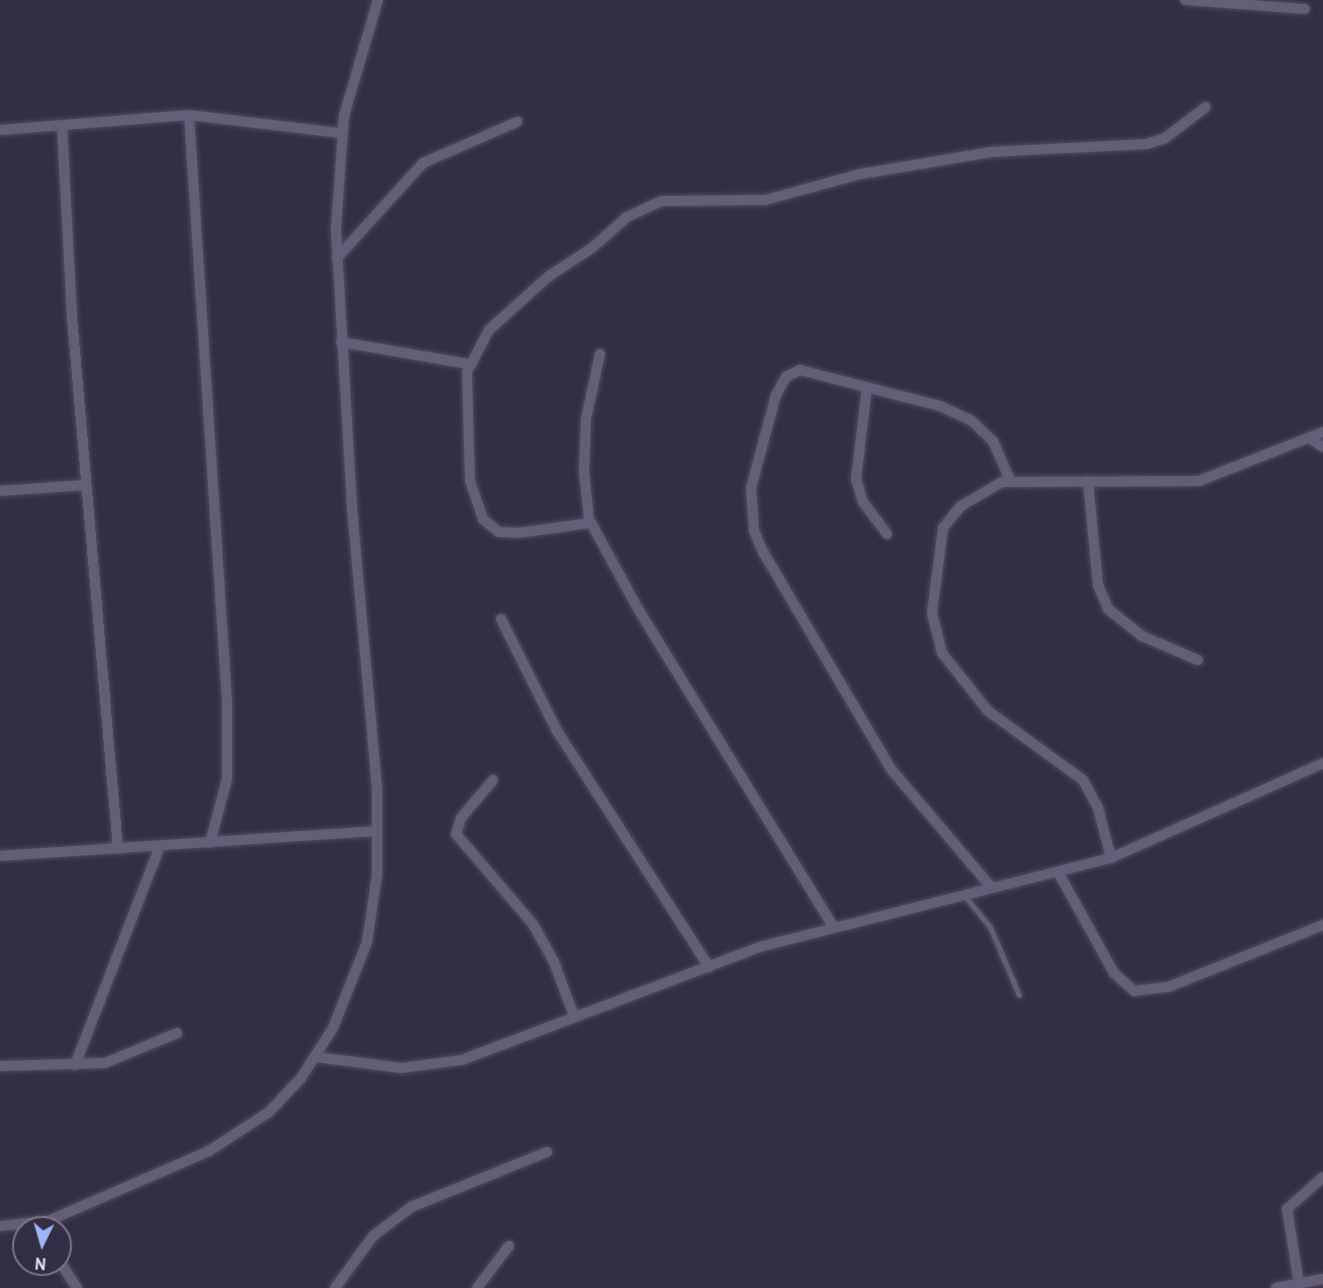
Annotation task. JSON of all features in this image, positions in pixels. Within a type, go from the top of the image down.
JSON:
[{"type":"street","points":[[68,1216],[226,1142],[269,1112],[316,1058],[352,985],[367,942],[377,831],[341,342],[337,258],[341,133],[378,0]]},
{"type":"street","points":[[1185,0],[1305,9]]},
{"type":"street","points":[[590,523],[518,533],[499,532],[483,519],[470,481],[469,364],[489,330],[536,287],[592,248],[627,217],[652,203],[765,200],[861,174],[991,152],[1147,144],[1165,138],[1206,107]]},
{"type":"street","points":[[0,130],[189,115],[341,133]]},
{"type":"street","points":[[189,115],[221,550],[227,711],[227,779],[210,843]]},
{"type":"street","points":[[337,258],[423,163],[517,122]]},
{"type":"street","points":[[62,126],[85,485],[118,849]]},
{"type":"street","points":[[341,342],[469,364]]},
{"type":"street","points":[[600,354],[586,419],[584,482],[590,523],[834,928]]},
{"type":"street","points":[[991,887],[891,769],[754,531],[751,488],[758,453],[786,377],[809,371],[940,406],[978,424],[1000,454],[1010,480]]},
{"type":"street","points":[[867,388],[856,479],[863,502],[887,534]]},
{"type":"street","points":[[1111,858],[1098,808],[1083,780],[988,711],[952,670],[936,636],[933,586],[943,528],[950,516],[980,492],[1010,480],[1199,481],[1311,439],[1323,432]]},
{"type":"street","points":[[1311,439],[1323,447]]},
{"type":"street","points":[[1088,481],[1098,585],[1108,609],[1142,636],[1198,660]]},
{"type":"street","points":[[0,491],[85,485]]},
{"type":"street","points":[[501,619],[566,746],[709,967]]},
{"type":"street","points":[[316,1058],[400,1068],[442,1065],[759,947],[1111,858],[1323,763]]},
{"type":"street","points":[[493,780],[461,818],[456,834],[533,924],[554,962],[574,1016]]},
{"type":"street","points":[[0,856],[377,831]]},
{"type":"street","points":[[75,1065],[160,846]]},
{"type":"street","points":[[1058,872],[1114,973],[1134,991],[1168,987],[1323,925]]},
{"type":"street","points":[[0,1066],[105,1063],[177,1033]]},
{"type":"street","points":[[335,1288],[373,1236],[411,1207],[547,1152]]},
{"type":"street","points":[[1299,1284],[1287,1209],[1323,1177]]},
{"type":"street","points":[[477,1288],[508,1246]]},
{"type":"street","points":[[1276,1288],[1323,1280]]},
{"type":"lane","points":[[963,894],[990,927],[1018,996]]}]
